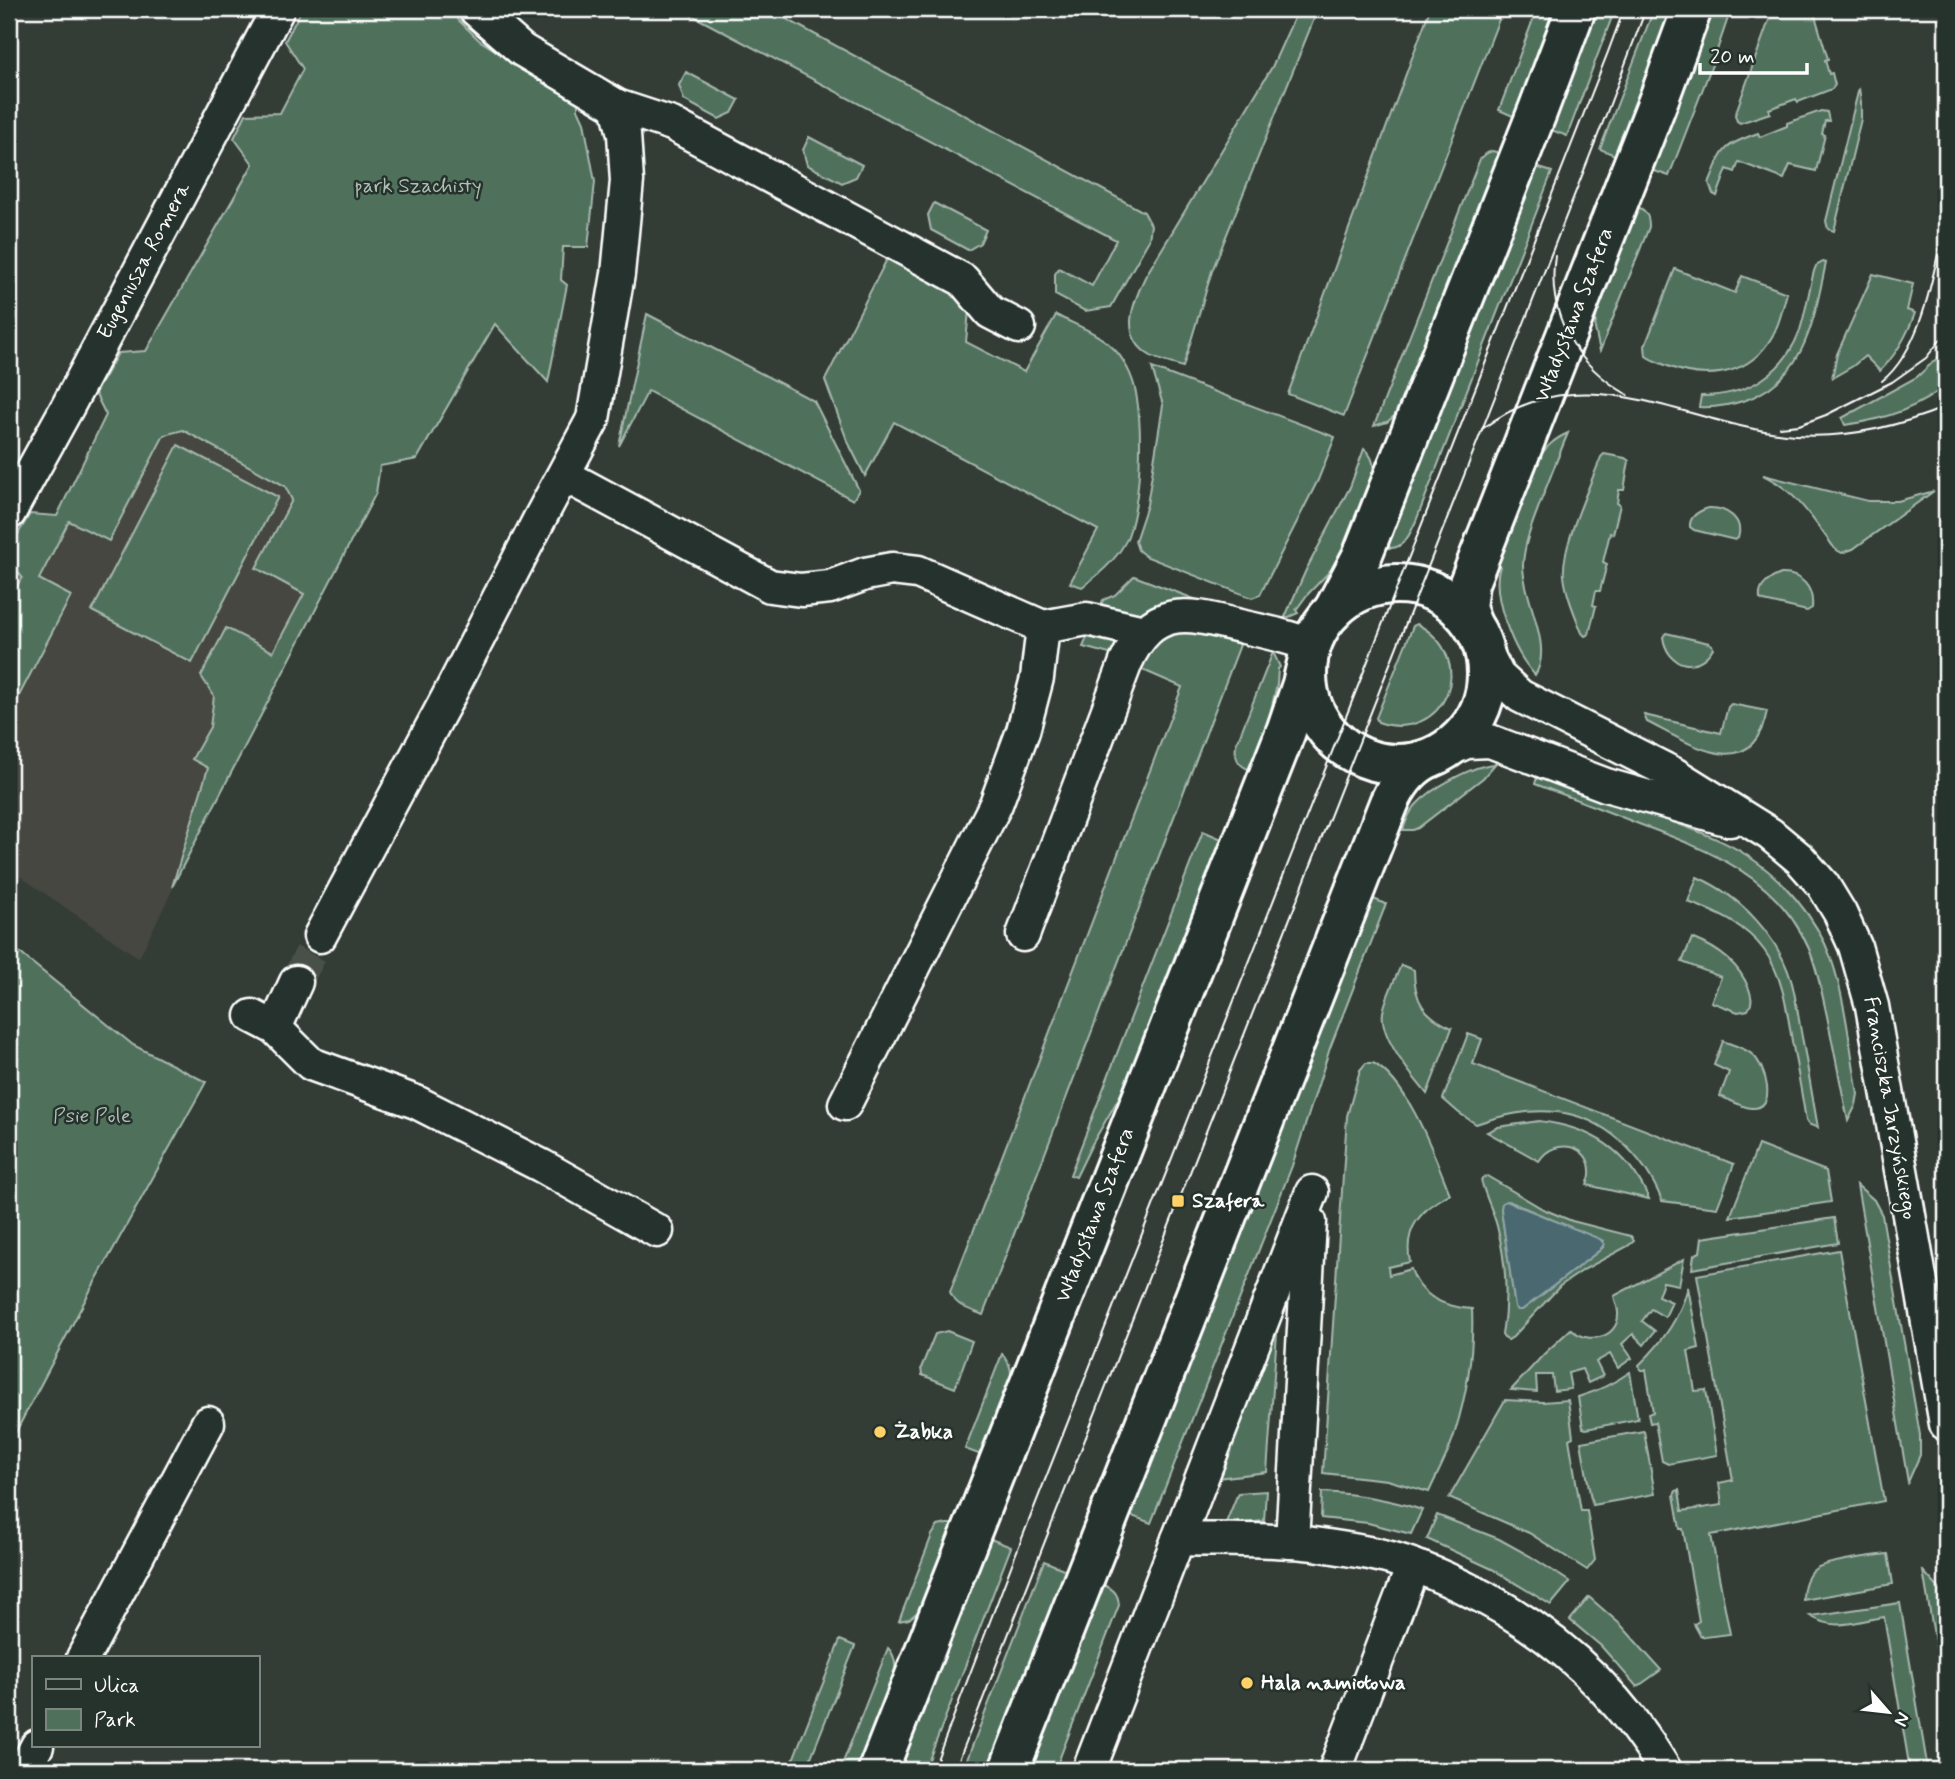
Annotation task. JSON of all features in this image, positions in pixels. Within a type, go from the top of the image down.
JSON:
[{"type":"main road","points":[[1435,756],[1404,764],[1382,763],[1354,754],[1337,741],[1321,722],[1311,702],[1307,681],[1310,652],[1320,628],[1333,611],[1362,556],[1576,9]]},
{"type":"main road","name":"Władysława Szafera","points":[[1477,634],[1466,608],[1469,583],[1692,9]]},
{"type":"main road","points":[[1009,1770],[1389,803],[1405,775],[1462,737],[1475,720],[1484,700],[1488,678],[1486,657],[1477,634],[1461,609],[1443,596],[1420,587],[1380,585],[1360,592],[1333,611]]},
{"type":"main road","name":"Władysława Szafera","points":[[878,1770],[1286,731],[1310,652]]},
{"type":"street","name":"Eugeniusza Romera","points":[[9,513],[278,9]]},
{"type":"street","points":[[475,9],[522,50],[617,106],[672,124],[962,280],[990,312],[1019,327]]},
{"type":"street","points":[[320,936],[593,419],[618,274],[627,170],[624,134],[617,106]]},
{"type":"street","points":[[564,475],[770,586],[801,590],[830,587],[865,574],[892,569],[918,572],[1043,627],[1087,619],[1144,632]]},
{"type":"street","points":[[1023,935],[1126,662],[1144,632],[1163,620],[1194,615],[1287,637],[1310,652]]},
{"type":"street","points":[[845,1104],[996,804],[1023,731],[1037,678],[1043,627]]},
{"type":"street","name":"Franciszka Jarzyńskiego","points":[[1477,634],[1498,676],[1520,696],[1674,774],[1759,828],[1789,849],[1823,885],[1840,913],[1862,966],[1872,1006],[1946,1424]]},
{"type":"street","name":"Franciszka Jarzyńskiego","points":[[1435,756],[1467,742],[1490,741],[1624,790],[1759,828]]},
{"type":"street","points":[[296,982],[263,1022],[310,1064],[416,1102],[542,1166],[657,1231]]},
{"type":"street","points":[[1089,1770],[1312,1192],[1292,1542]]},
{"type":"street","points":[[84,1656],[208,1423]]},
{"type":"street","points":[[1178,1539],[1292,1542],[1376,1555],[1413,1566],[1483,1596],[1536,1628],[1576,1659],[1628,1716],[1665,1770]]},
{"type":"street","points":[[1335,1770],[1413,1566]]},
{"type":"street","points":[[24,1770],[36,1748]]},
{"type":"shaded area","points":[[148,355],[379,469],[139,958],[9,869],[9,614]]},
{"type":"green space","name":"park Szachisty","points":[[302,9],[447,9],[479,40],[541,79],[578,98],[578,109],[584,122],[595,182],[588,247],[563,247],[561,280],[567,285],[548,382],[495,324],[417,459],[380,466],[376,493],[172,887],[208,768],[192,759],[210,727],[214,696],[201,676],[226,628],[273,652],[304,594],[256,568],[292,500],[285,486],[183,430],[164,435],[109,541],[69,521],[39,579],[71,596],[9,715],[9,600],[22,577],[9,561],[9,549],[30,514],[57,516],[106,415],[95,393],[118,353],[146,351],[253,164],[234,138],[246,114],[280,113],[303,69],[285,41]]},
{"type":"green space","points":[[680,9],[768,9],[1144,212],[1151,225],[1149,240],[1111,307],[1085,311],[1055,295],[1055,274],[1059,268],[1092,286],[1116,240]]},
{"type":"green space","points":[[1298,9],[1318,9],[1212,271],[1183,367],[1158,359],[1141,348],[1134,339],[1131,319],[1136,298],[1145,277],[1272,67]]},
{"type":"green space","points":[[1430,9],[1503,9],[1344,416],[1288,394]]},
{"type":"green space","points":[[1537,9],[1555,9],[1515,117],[1499,110]]},
{"type":"green space","points":[[1595,9],[1615,9],[1567,136],[1551,130]]},
{"type":"green space","points":[[1654,9],[1672,9],[1617,156],[1600,149]]},
{"type":"green space","points":[[1711,9],[1731,9],[1669,176],[1651,170]]},
{"type":"green space","points":[[1773,9],[1813,9],[1828,59],[1825,60],[1829,74],[1832,73],[1835,85],[1832,89],[1798,102],[1796,99],[1769,109],[1770,113],[1740,123],[1735,115]]},
{"type":"green space","points":[[686,72],[739,100],[732,113],[719,119],[684,100],[679,85]]},
{"type":"green space","points":[[1859,88],[1861,119],[1834,231],[1828,229],[1826,221]]},
{"type":"green space","points":[[1821,111],[1827,112],[1829,121],[1825,121],[1822,134],[1825,135],[1816,171],[1790,165],[1784,179],[1739,162],[1735,172],[1727,169],[1717,196],[1713,194],[1709,183],[1721,155],[1730,145],[1758,133],[1760,137],[1787,126],[1787,123]]},
{"type":"green space","points":[[809,137],[862,165],[856,177],[842,183],[807,165],[803,150]]},
{"type":"green space","points":[[1492,151],[1501,153],[1399,412],[1387,422],[1374,426],[1480,159]]},
{"type":"green space","points":[[1536,167],[1552,172],[1416,521],[1403,543],[1390,548],[1388,542]]},
{"type":"green space","points":[[934,203],[986,230],[980,243],[968,250],[931,230],[928,215]]},
{"type":"green space","points":[[1637,207],[1647,214],[1649,227],[1600,351],[1595,329],[1597,308]]},
{"type":"green space","points":[[888,257],[951,290],[969,310],[966,342],[1024,372],[1056,315],[1100,337],[1124,362],[1135,387],[1138,409],[1140,465],[1136,504],[1128,536],[1120,551],[1102,571],[1082,587],[1070,583],[1098,530],[894,422],[865,476],[847,440],[825,380]]},
{"type":"green space","points":[[1826,263],[1811,324],[1804,344],[1783,377],[1746,400],[1723,406],[1699,407],[1701,396],[1734,392],[1748,387],[1762,380],[1784,359],[1800,330],[1816,266]]},
{"type":"green space","points":[[1675,269],[1735,293],[1742,276],[1787,293],[1775,331],[1758,355],[1734,369],[1707,374],[1679,370],[1646,356],[1645,346]]},
{"type":"green space","points":[[1873,274],[1913,284],[1907,310],[1915,313],[1912,321],[1905,337],[1880,371],[1865,356],[1832,378],[1837,354]]},
{"type":"green space","points":[[647,314],[814,401],[859,490],[853,500],[648,391],[619,446]]},
{"type":"green space","points":[[1946,350],[1946,385],[1924,401],[1899,412],[1845,425],[1842,418],[1917,377]]},
{"type":"green space","points":[[1152,368],[1335,437],[1318,480],[1260,595],[1252,598],[1145,556],[1138,550],[1135,541],[1147,505],[1163,405]]},
{"type":"green space","points":[[1568,433],[1527,539],[1524,556],[1524,579],[1540,637],[1540,663],[1535,675],[1519,653],[1506,623],[1498,592],[1500,566],[1497,564],[1537,460],[1551,444]]},
{"type":"green space","points":[[178,445],[278,497],[192,663],[92,611]]},
{"type":"green space","points":[[1364,449],[1373,462],[1373,477],[1341,559],[1335,571],[1331,570],[1307,595],[1296,610],[1298,613],[1284,619],[1306,570],[1350,487]]},
{"type":"green space","points":[[1604,454],[1629,461],[1624,490],[1619,490],[1617,503],[1620,505],[1613,534],[1610,533],[1603,562],[1607,564],[1600,591],[1596,591],[1593,605],[1596,606],[1589,634],[1585,636],[1569,598],[1564,563],[1577,516]]},
{"type":"green space","points":[[1763,475],[1868,501],[1898,501],[1934,491],[1853,549],[1842,553],[1835,549],[1812,517],[1786,489]]},
{"type":"green space","points":[[1708,508],[1727,512],[1736,520],[1738,538],[1735,540],[1690,527],[1695,515]]},
{"type":"green space","points":[[1781,574],[1795,576],[1805,583],[1811,594],[1812,608],[1807,611],[1760,599],[1761,590],[1766,583]]},
{"type":"green space","points":[[1134,576],[1205,603],[1117,656],[1083,647],[1103,600],[1115,595]]},
{"type":"green space","points":[[1417,624],[1436,639],[1447,657],[1450,676],[1447,694],[1437,710],[1421,721],[1402,726],[1378,722],[1376,718],[1413,626]]},
{"type":"green space","points":[[1187,626],[1243,637],[983,1315],[959,1304],[950,1292],[1182,687],[1136,667],[1164,632]]},
{"type":"green space","points":[[1666,633],[1709,643],[1713,648],[1699,661],[1684,664],[1670,655],[1663,637]]},
{"type":"green space","points":[[1273,652],[1280,667],[1271,710],[1274,711],[1251,770],[1238,761],[1236,745]]},
{"type":"green space","points":[[1731,704],[1767,711],[1759,734],[1748,748],[1734,753],[1717,753],[1699,748],[1647,722],[1644,715],[1721,733]]},
{"type":"green space","points":[[1495,764],[1483,778],[1418,828],[1403,830],[1414,808],[1431,792],[1464,773]]},
{"type":"green space","points":[[1539,771],[1725,843],[1761,865],[1797,900],[1825,943],[1840,991],[1858,1094],[1848,1121],[1815,966],[1796,924],[1779,902],[1760,884],[1715,856],[1535,784]]},
{"type":"green space","points":[[1203,831],[1224,840],[1220,843],[1221,847],[1120,1096],[1076,1177],[1070,1175]]},
{"type":"green space","points":[[1697,877],[1729,895],[1756,920],[1768,934],[1786,966],[1795,998],[1818,1128],[1806,1121],[1786,1005],[1776,971],[1764,950],[1748,933],[1720,915],[1688,902]]},
{"type":"green space","points":[[1371,898],[1386,904],[1330,1048],[1292,1166],[1151,1523],[1129,1515],[1303,1075]]},
{"type":"green space","points":[[1692,938],[1719,952],[1740,971],[1751,995],[1748,1010],[1738,1012],[1711,1002],[1721,977],[1682,962]]},
{"type":"green space","name":"Psie Pole","points":[[9,944],[133,1045],[206,1082],[90,1291],[9,1445]]},
{"type":"green space","points":[[1401,965],[1414,970],[1416,990],[1422,1006],[1434,1018],[1452,1028],[1427,1094],[1398,1056],[1383,1022],[1386,1000]]},
{"type":"green space","points":[[1468,1034],[1482,1039],[1473,1064],[1734,1164],[1717,1208],[1662,1201],[1655,1185],[1634,1155],[1607,1130],[1591,1121],[1574,1115],[1546,1111],[1506,1115],[1476,1124],[1459,1113],[1443,1099]]},
{"type":"green space","points":[[1723,1041],[1746,1050],[1762,1068],[1767,1095],[1760,1107],[1739,1105],[1720,1096],[1729,1072],[1714,1065]]},
{"type":"green space","points":[[1366,1063],[1373,1063],[1386,1073],[1409,1103],[1429,1141],[1450,1194],[1431,1206],[1417,1220],[1409,1239],[1410,1262],[1388,1267],[1389,1275],[1411,1269],[1420,1287],[1434,1299],[1452,1306],[1472,1309],[1471,1356],[1463,1402],[1450,1447],[1429,1492],[1387,1480],[1323,1473],[1347,1116],[1360,1070]]},
{"type":"green space","points":[[1539,1121],[1575,1129],[1606,1144],[1630,1167],[1649,1199],[1587,1185],[1589,1164],[1585,1156],[1571,1147],[1554,1148],[1539,1161],[1487,1132],[1498,1127]]},
{"type":"green space","points":[[1758,1145],[1826,1171],[1831,1202],[1730,1217]]},
{"type":"green space","points":[[1487,1176],[1543,1209],[1572,1221],[1631,1236],[1634,1241],[1560,1286],[1508,1340],[1502,1335],[1505,1280],[1502,1253],[1497,1226],[1481,1180]],"holes":[[[1508,1201],[1603,1241],[1600,1250],[1522,1310],[1515,1307],[1501,1209],[1504,1202]]]},
{"type":"green space","points":[[1857,1185],[1874,1200],[1882,1215],[1920,1435],[1920,1455],[1908,1482]]},
{"type":"green space","points":[[1834,1218],[1838,1243],[1692,1269],[1694,1255],[1700,1252],[1702,1238]]},
{"type":"green space","points":[[1839,1250],[1884,1501],[1711,1535],[1730,1634],[1705,1637],[1700,1635],[1694,1624],[1699,1621],[1683,1529],[1680,1529],[1674,1495],[1679,1490],[1682,1511],[1722,1505],[1719,1483],[1733,1480],[1697,1275]]},
{"type":"green space","points":[[1684,1259],[1679,1285],[1663,1282],[1658,1296],[1672,1302],[1665,1317],[1651,1309],[1642,1321],[1655,1331],[1644,1345],[1633,1334],[1622,1344],[1632,1358],[1618,1368],[1610,1354],[1596,1362],[1603,1376],[1588,1383],[1582,1369],[1568,1373],[1571,1389],[1554,1391],[1552,1375],[1536,1375],[1537,1392],[1511,1390],[1571,1329],[1585,1337],[1608,1334],[1617,1322],[1618,1311],[1614,1296]]},
{"type":"green space","points":[[1688,1287],[1699,1348],[1688,1351],[1695,1391],[1706,1390],[1717,1455],[1668,1464],[1662,1461],[1655,1422],[1650,1423],[1648,1414],[1653,1412],[1646,1370],[1641,1370],[1639,1365],[1669,1329]]},
{"type":"green space","points":[[1278,1319],[1267,1472],[1217,1478]]},
{"type":"green space","points":[[947,1331],[972,1341],[955,1388],[922,1375],[921,1368],[935,1334]]},
{"type":"green space","points":[[1002,1354],[1010,1367],[1010,1382],[981,1455],[965,1449]]},
{"type":"green space","points":[[1630,1372],[1638,1419],[1583,1428],[1578,1397],[1605,1387]]},
{"type":"green space","points":[[1505,1400],[1568,1400],[1573,1437],[1569,1439],[1581,1511],[1587,1511],[1595,1560],[1587,1570],[1529,1533],[1449,1498]]},
{"type":"green space","points":[[1644,1431],[1655,1494],[1592,1505],[1581,1442]]},
{"type":"green space","points":[[1266,1491],[1264,1521],[1225,1525],[1238,1493]]},
{"type":"green space","points":[[1322,1492],[1373,1498],[1422,1510],[1411,1534],[1368,1523],[1321,1518]]},
{"type":"green space","points":[[1437,1515],[1499,1539],[1570,1582],[1551,1605],[1492,1569],[1427,1539]]},
{"type":"green space","points":[[954,1524],[919,1611],[909,1619],[899,1621],[932,1535],[938,1526]]},
{"type":"green space","points":[[988,1538],[1011,1547],[925,1770],[899,1770]]},
{"type":"green space","points":[[1888,1554],[1893,1584],[1803,1600],[1809,1575],[1815,1569],[1839,1561]]},
{"type":"green space","points":[[1044,1561],[1066,1570],[989,1770],[963,1770]]},
{"type":"green space","points":[[1923,1571],[1944,1594],[1946,1604],[1946,1706]]},
{"type":"green space","points":[[1101,1584],[1114,1591],[1119,1605],[1055,1770],[1029,1770],[1100,1593]]},
{"type":"green space","points":[[1589,1597],[1621,1625],[1661,1670],[1637,1687],[1601,1646],[1570,1620]]},
{"type":"green space","points":[[1900,1603],[1928,1770],[1910,1770],[1884,1617],[1837,1624],[1819,1621],[1810,1616]]},
{"type":"green space","points":[[840,1640],[855,1646],[806,1770],[789,1770]]},
{"type":"green space","points":[[888,1648],[895,1665],[892,1684],[858,1770],[840,1770]]},
{"type":"water","points":[[1506,1201],[1600,1239],[1604,1244],[1600,1250],[1522,1310],[1515,1307],[1501,1209],[1502,1203]]},
{"type":"tunnel","points":[[296,982],[320,936]]},
{"type":"tram line","points":[[933,1770],[1624,9]]},
{"type":"tram line","points":[[955,1770],[1646,9]]},
{"type":"tram line","points":[[1882,381],[1896,366],[1918,328],[1932,282],[1946,217]]},
{"type":"tram line","points":[[1555,256],[1555,299],[1569,337],[1594,369],[1628,395]]},
{"type":"tram line","points":[[1780,427],[1799,425],[1826,415],[1892,382],[1926,358],[1946,333]]},
{"type":"tram line","points":[[1482,429],[1521,406],[1559,395],[1597,394],[1636,399],[1754,429],[1814,436],[1872,430],[1946,407]]},
{"type":"place","name":"Szafera","points":[[1178,1201]]},
{"type":"place","name":"Żabka","points":[[880,1432]]},
{"type":"place","name":"Hala namiotowa","points":[[1247,1683]]}]
